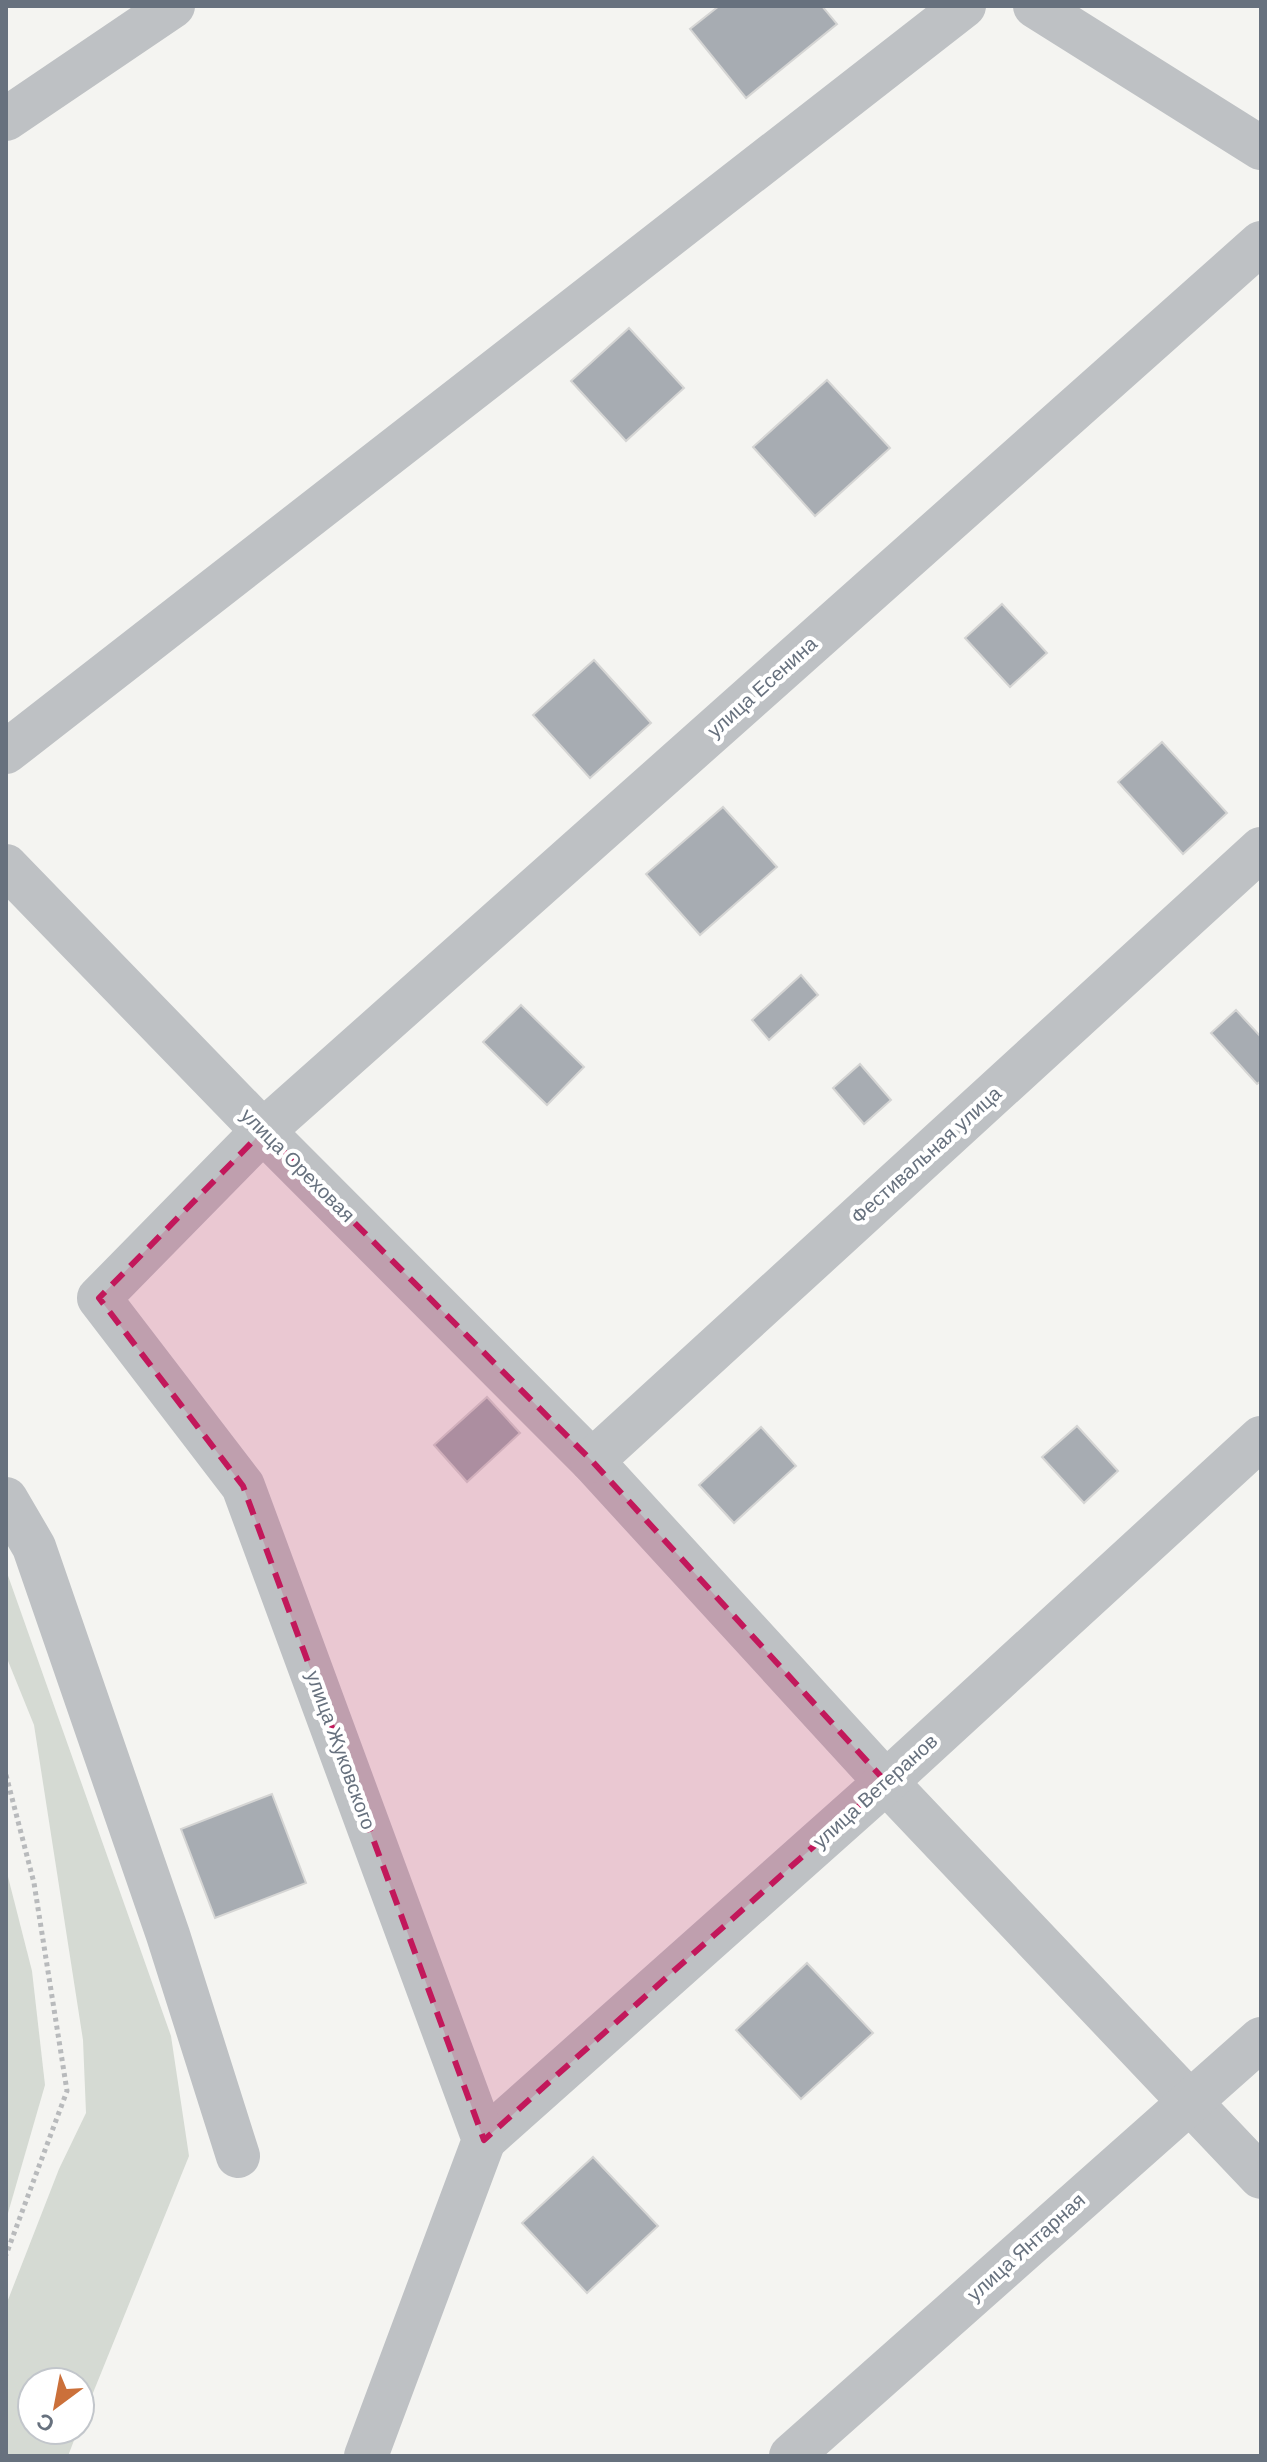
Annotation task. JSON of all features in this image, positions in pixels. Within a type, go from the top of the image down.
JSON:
[{"type":"street","points":[[6,119],[173,6]]},
{"type":"street","points":[[6,752],[964,6]]},
{"type":"street","points":[[1035,6],[1095,23],[1261,148]]},
{"type":"street","name":"улица Есенина","points":[[263,1131],[1261,243]]},
{"type":"street","name":"Фестивальная улица","points":[[592,1461],[1261,849]]},
{"type":"street","name":"улица Ореховая","points":[[6,866],[263,1131],[592,1461],[886,1782],[1261,2177]]},
{"type":"street","name":"улица Жуковского","points":[[263,1131],[99,1298],[243,1486],[484,2140]]},
{"type":"street","name":"улица Ветеранов","points":[[484,2140],[886,1782],[1261,1438]]},
{"type":"street","points":[[6,1499],[34,1547],[168,1935],[238,2156]]},
{"type":"street","name":"улица Янтарная","points":[[791,2456],[1261,2039]]},
{"type":"street","points":[[366,2456],[484,2140]]},
{"type":"path","points":[[6,1775],[34,1883],[67,2091],[6,2255]]},
{"type":"highlighted area","points":[[263,1131],[592,1461],[886,1782],[484,2140],[243,1486],[99,1298]]},
{"type":"shaded area","points":[[6,1570],[171,2036],[189,2156],[96,2386],[96,2366],[16,2366],[16,2446],[72,2446],[68,2456],[6,2456],[6,2305],[59,2169],[86,2113],[83,2040],[34,1725],[6,1656]]},
{"type":"shaded area","points":[[6,1869],[32,1971],[45,2085],[6,2220]]},
{"type":"building","points":[[719,6],[822,6],[837,24],[746,98],[690,29]]},
{"type":"building","points":[[629,328],[684,388],[626,441],[571,381]]},
{"type":"building","points":[[827,380],[890,448],[815,516],[753,447]]},
{"type":"building","points":[[1002,604],[1047,653],[1010,687],[965,638]]},
{"type":"building","points":[[594,660],[651,723],[590,778],[533,715]]},
{"type":"building","points":[[1162,742],[1227,813],[1183,854],[1118,782]]},
{"type":"building","points":[[723,807],[777,867],[700,935],[646,874]]},
{"type":"building","points":[[801,975],[818,995],[769,1040],[752,1020]]},
{"type":"building","points":[[521,1005],[584,1067],[547,1105],[483,1042]]},
{"type":"building","points":[[1236,1010],[1261,1037],[1261,1081],[1257,1084],[1211,1033]]},
{"type":"building","points":[[860,1064],[891,1100],[864,1124],[833,1088]]},
{"type":"building","points":[[487,1397],[520,1433],[467,1482],[434,1445]]},
{"type":"building","points":[[1077,1426],[1118,1471],[1084,1503],[1042,1457]]},
{"type":"building","points":[[761,1427],[796,1466],[734,1523],[699,1485]]},
{"type":"building","points":[[272,1794],[306,1883],[215,1918],[181,1829]]},
{"type":"building","points":[[807,1963],[873,2033],[801,2099],[736,2030]]},
{"type":"building","points":[[593,2157],[658,2226],[587,2293],[522,2223]]}]
